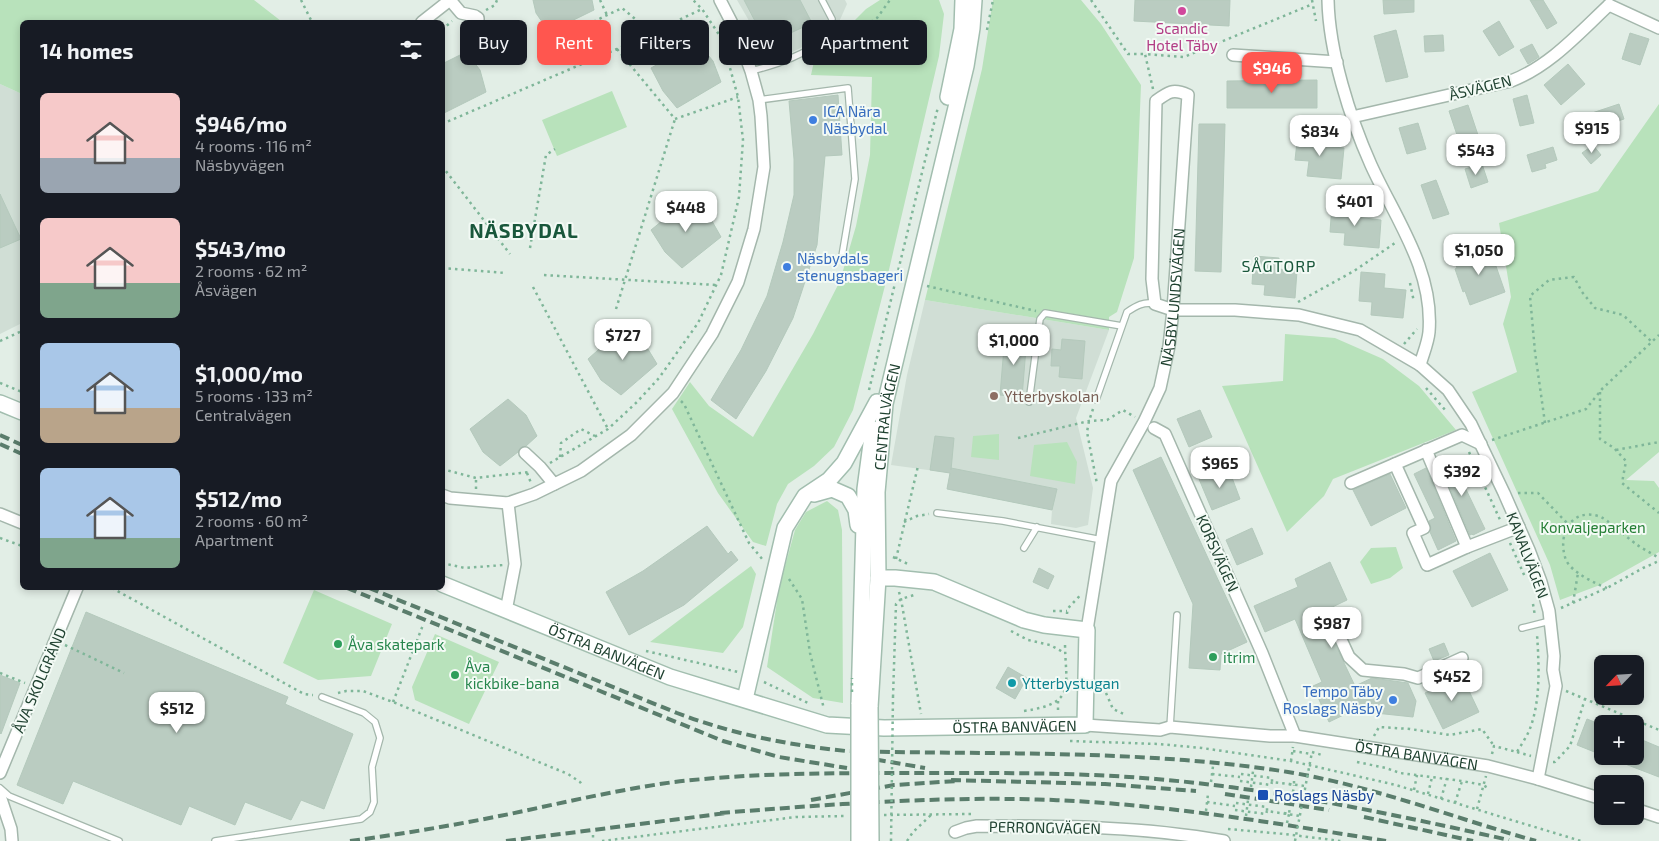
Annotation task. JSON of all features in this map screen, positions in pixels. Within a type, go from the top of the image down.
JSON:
[{"type":"street","points":[[425,20],[450,0],[461,13],[476,16],[478,20]]},
{"type":"street","points":[[445,496],[508,503],[534,494],[581,471],[631,435],[673,393],[712,334],[738,282],[754,229],[764,167],[759,100],[737,33],[720,0]]},
{"type":"street","name":"CENTRALVÄGEN","points":[[871,576],[866,490],[877,402],[904,280],[931,178],[962,29],[963,0]]},
{"type":"street","name":"CENTRALVÄGEN","points":[[859,841],[871,576],[885,404],[966,66],[974,0]]},
{"type":"street","points":[[1328,0],[1328,15],[1337,62],[1352,117],[1378,179],[1413,247],[1424,280],[1429,333],[1420,365]]},
{"type":"street","points":[[1608,2],[1659,28]]},
{"type":"street","name":"ÅSVÄGEN","points":[[1352,117],[1511,81],[1526,75],[1551,57],[1608,2]]},
{"type":"street","points":[[1233,56],[1337,62]]},
{"type":"street","name":"NÄSBYLUNDSVÄGEN","points":[[1086,725],[1086,630],[1111,480],[1149,425],[1160,388],[1169,346],[1188,95],[1180,91],[1169,92],[1156,101],[1152,279],[1154,304]]},
{"type":"street","name":"KANALVÄGEN","points":[[1154,304],[1173,310],[1235,310],[1299,315],[1360,330],[1420,365],[1448,390],[1471,424],[1504,493],[1541,582],[1549,616],[1556,686],[1538,779]]},
{"type":"street","points":[[745,699],[785,528],[806,496],[829,480],[844,464],[877,402]]},
{"type":"street","points":[[0,403],[20,411]]},
{"type":"street","name":"KORSVÄGEN","points":[[1149,425],[1165,434],[1262,653],[1295,736]]},
{"type":"street","points":[[1351,483],[1462,436],[1481,444]]},
{"type":"street","points":[[1426,450],[1468,547]]},
{"type":"street","points":[[525,453],[554,484]]},
{"type":"street","points":[[1395,464],[1424,528],[1414,533],[1428,565],[1519,527]]},
{"type":"street","points":[[806,496],[832,489],[848,496],[856,510],[871,576],[934,582],[1024,620],[1044,625],[1086,630]]},
{"type":"street","points":[[506,610],[515,564],[508,503]]},
{"type":"street","points":[[0,514],[20,522]]},
{"type":"street","name":"ÖSTRA BANVÄGEN","points":[[445,585],[670,677],[827,725],[884,728],[1086,725],[1160,730],[1170,727],[1270,736],[1295,736],[1480,764],[1538,779],[1594,797]]},
{"type":"street","name":"ÅVA SKOLGRÄND","points":[[0,773],[76,590]]},
{"type":"street","points":[[1332,620],[1349,657],[1363,670],[1404,674],[1418,678],[1462,658]]},
{"type":"street","name":"CENTRALVÄGEN","points":[[864,705],[871,841]]},
{"type":"street","points":[[0,796],[12,829],[12,841]]},
{"type":"street","points":[[1644,812],[1659,817]]},
{"type":"street","name":"PERRONGVÄGEN","points":[[955,832],[977,826],[1080,826],[1184,834],[1224,841]]},
{"type":"lane","points":[[751,71],[807,52],[830,37],[832,18],[822,0]]},
{"type":"lane","points":[[759,100],[848,88],[854,179],[842,256]]},
{"type":"lane","points":[[1096,400],[1127,312],[1135,306],[1147,302],[1154,304]]},
{"type":"lane","points":[[1029,402],[1040,319],[1045,313],[1122,326]]},
{"type":"lane","points":[[937,513],[1003,521],[1102,540]]},
{"type":"lane","points":[[1024,548],[1036,527]]},
{"type":"lane","points":[[1170,727],[1177,615]]},
{"type":"lane","points":[[1522,628],[1549,616]]},
{"type":"lane","points":[[215,841],[361,819],[370,812],[374,802],[372,767],[380,738],[375,722],[364,713],[322,697]]},
{"type":"lane","points":[[0,788],[9,796],[119,841]]},
{"type":"path","points":[[301,0],[311,20]]},
{"type":"path","points":[[600,0],[607,15]]},
{"type":"path","points":[[533,287],[608,429],[637,402],[665,370],[698,323],[721,275],[739,197],[743,140],[738,97],[722,39],[702,9],[693,0]]},
{"type":"path","points":[[1091,0],[1128,54],[1184,57],[1313,4]]},
{"type":"path","points":[[597,20],[622,8],[636,20]]},
{"type":"path","points":[[679,20],[702,9]]},
{"type":"path","points":[[611,52],[621,47]]},
{"type":"path","points":[[617,49],[675,119]]},
{"type":"path","points":[[1145,54],[1156,101]]},
{"type":"path","points":[[445,123],[581,65]]},
{"type":"path","points":[[675,119],[738,97]]},
{"type":"path","points":[[616,309],[675,119]]},
{"type":"path","points":[[530,248],[546,155],[555,149]]},
{"type":"path","points":[[445,170],[510,254]]},
{"type":"path","points":[[1286,314],[1301,300],[1354,271],[1395,243]]},
{"type":"path","points":[[445,268],[505,273]]},
{"type":"path","points":[[544,275],[716,286]]},
{"type":"path","points":[[1545,423],[1535,352],[1530,296],[1549,280],[1574,277],[1582,292],[1595,308],[1623,315],[1652,342]]},
{"type":"path","points":[[924,285],[1045,313]]},
{"type":"path","points":[[0,341],[20,332]]},
{"type":"path","points":[[1481,444],[1586,409],[1600,392],[1659,335]]},
{"type":"path","points":[[0,382],[20,391]]},
{"type":"path","points":[[1600,392],[1600,439],[1616,450],[1626,461],[1622,483],[1659,513]]},
{"type":"path","points":[[673,393],[684,404],[749,544],[766,563]]},
{"type":"path","points":[[1018,438],[1088,421],[1108,420],[1123,410],[1149,425]]},
{"type":"path","points":[[560,457],[560,443],[581,428],[596,437]]},
{"type":"path","points":[[1616,450],[1659,442]]},
{"type":"path","points":[[896,560],[918,466]]},
{"type":"path","points":[[1504,493],[1538,493],[1568,524]]},
{"type":"path","points":[[904,522],[917,516],[937,513]]},
{"type":"path","points":[[1535,613],[1549,616],[1561,608],[1608,588],[1659,560],[1600,516],[1581,515],[1568,524],[1563,542],[1567,562],[1578,572],[1608,588]]},
{"type":"path","points":[[0,538],[20,545]]},
{"type":"path","points":[[445,564],[465,568],[515,564]]},
{"type":"path","points":[[1573,603],[1578,572]]},
{"type":"path","points":[[638,649],[750,675],[824,711],[810,653],[802,599],[789,579]]},
{"type":"path","points":[[116,590],[304,694],[322,697],[346,691],[363,691],[568,774],[580,782],[582,786]]},
{"type":"path","points":[[892,841],[896,604],[901,599],[922,717]]},
{"type":"path","points":[[393,702],[423,625]]},
{"type":"path","points":[[56,641],[124,674]]},
{"type":"path","points":[[0,673],[36,688]]},
{"type":"path","points":[[1556,686],[1659,730]]},
{"type":"path","points":[[1517,752],[1555,762],[1570,746],[1585,699]]},
{"type":"path","points":[[1368,746],[1379,727],[1450,735],[1482,729],[1494,746]]},
{"type":"path","points":[[891,738],[901,739]]},
{"type":"path","points":[[1067,740],[1159,744],[1291,760],[1414,790],[1581,841]]},
{"type":"path","points":[[1293,751],[1322,754]]},
{"type":"path","points":[[1295,841],[1311,754]]},
{"type":"path","points":[[1357,762],[1400,773],[1447,778],[1483,785],[1490,789]]},
{"type":"path","points":[[1211,782],[1213,766]]},
{"type":"path","points":[[1251,786],[1253,771]]},
{"type":"path","points":[[1212,774],[1240,777],[1241,774],[1272,778],[1272,782]]},
{"type":"path","points":[[1414,790],[1417,775]]},
{"type":"path","points":[[1240,777],[1240,781],[1271,785],[1272,782],[1305,786]]},
{"type":"path","points":[[1293,792],[1294,777]]},
{"type":"path","points":[[1428,794],[1432,777]]},
{"type":"path","points":[[1442,799],[1447,778]]},
{"type":"path","points":[[1455,802],[1462,781]]},
{"type":"path","points":[[1206,811],[1208,794]]},
{"type":"path","points":[[1246,816],[1248,800]]},
{"type":"path","points":[[1207,802],[1235,806],[1236,803],[1267,807],[1266,811]]},
{"type":"path","points":[[1235,806],[1235,810],[1266,814],[1266,811],[1300,816]]},
{"type":"path","points":[[1287,823],[1290,806]]},
{"type":"path","points":[[907,841],[913,832],[932,814]]},
{"type":"path","points":[[602,841],[796,817],[827,817]]},
{"type":"path","points":[[1243,830],[1341,841]]},
{"type":"path","points":[[592,834],[593,841]]},
{"type":"shaded area","points":[[737,0],[845,0],[847,4],[840,20],[802,20],[802,47],[792,52],[792,20],[748,19]]},
{"type":"shaded area","points":[[0,84],[20,93],[20,324],[0,334]]},
{"type":"shaded area","name":"Ytterbyskolan","points":[[925,300],[1109,330],[1076,418],[1093,488],[1088,525],[1076,528],[1051,524],[1052,510],[947,489],[950,473],[891,465],[907,375]]},
{"type":"green space","points":[[0,0],[254,0],[280,20],[20,20],[20,93],[0,84]]},
{"type":"green space","points":[[880,0],[939,0],[944,14],[939,56],[888,274],[853,410],[834,447],[814,466],[788,484],[777,504],[766,546],[753,542],[718,493],[672,409],[690,382],[709,406],[753,437],[813,334],[840,281],[856,226],[870,155],[872,77],[811,75],[813,65],[927,65],[927,20],[855,20],[866,9]]},
{"type":"green space","points":[[993,0],[1081,0],[1101,24],[1141,85],[1134,258],[1117,312],[1109,317],[1109,330],[925,300],[982,69]]},
{"type":"green space","points":[[612,91],[627,127],[557,156],[542,120]]},
{"type":"green space","name":"Konvaljeparken","points":[[1659,104],[1659,452],[1626,480],[1654,481],[1659,488],[1659,552],[1600,585],[1560,600],[1550,565],[1472,392],[1517,372],[1503,324],[1511,297],[1499,223],[1598,191]]},
{"type":"green space","points":[[1285,334],[1335,338],[1383,359],[1419,386],[1456,430],[1333,479],[1324,496],[1287,532],[1222,386],[1283,381]]},
{"type":"green space","points":[[999,434],[999,460],[971,457],[973,436]]},
{"type":"green space","points":[[1067,442],[1077,462],[1075,484],[1030,476],[1034,445]]},
{"type":"green space","points":[[827,501],[838,510],[842,530],[843,703],[813,698],[767,667],[779,588],[795,530],[806,512]]},
{"type":"green space","points":[[1396,547],[1403,568],[1390,578],[1371,584],[1360,562],[1371,548]]},
{"type":"green space","points":[[751,566],[756,574],[743,627],[723,653],[650,642]]},
{"type":"green space","name":"Åva skatepark","points":[[314,590],[392,624],[371,676],[318,680],[283,663]]},
{"type":"green space","name":"Åva kickbike-bana","points":[[435,634],[499,662],[469,724],[415,700],[412,687]]},
{"type":"building","points":[[533,0],[592,0],[594,10],[574,20],[541,20],[536,13]]},
{"type":"building","points":[[744,0],[800,0],[810,20],[802,20],[802,28],[792,32],[792,20],[754,20]]},
{"type":"building","name":"Scandic Hotel Täby","points":[[1135,0],[1230,0],[1229,26],[1134,21]]},
{"type":"building","points":[[1383,0],[1414,0],[1414,12],[1384,14]]},
{"type":"building","points":[[1530,0],[1543,0],[1557,23],[1547,29]]},
{"type":"building","points":[[1499,21],[1514,47],[1499,56],[1483,31]]},
{"type":"building","points":[[1396,30],[1408,77],[1386,82],[1374,36]]},
{"type":"building","points":[[1630,33],[1649,39],[1640,65],[1622,59]]},
{"type":"building","points":[[1443,35],[1444,51],[1425,52],[1424,36]]},
{"type":"building","points":[[1532,44],[1539,57],[1528,64],[1520,50]]},
{"type":"building","points":[[460,55],[460,65],[476,65],[480,70],[486,92],[445,112],[445,62]]},
{"type":"building","points":[[709,56],[713,61],[721,82],[677,108],[663,91],[651,68],[656,65],[709,65]]},
{"type":"building","points":[[1568,64],[1585,84],[1561,105],[1544,85]]},
{"type":"building","points":[[1317,80],[1317,108],[1227,108],[1227,81]]},
{"type":"building","points":[[838,95],[842,155],[825,156],[817,245],[793,318],[766,371],[736,419],[711,400],[741,350],[767,296],[783,242],[794,195],[794,159],[789,101]]},
{"type":"building","points":[[1527,95],[1534,123],[1520,126],[1513,99]]},
{"type":"building","points":[[1619,104],[1624,119],[1597,128],[1592,113]]},
{"type":"building","points":[[1468,105],[1478,135],[1459,141],[1449,111]]},
{"type":"building","points":[[1418,123],[1426,149],[1407,154],[1399,128]]},
{"type":"building","points":[[1199,124],[1225,124],[1221,272],[1195,271]]},
{"type":"building","points":[[1298,133],[1324,135],[1323,146],[1344,148],[1341,179],[1307,176],[1309,161],[1295,160]]},
{"type":"building","points":[[1593,145],[1601,155],[1591,164],[1582,153]]},
{"type":"building","points":[[1553,147],[1557,160],[1545,164],[1546,168],[1532,172],[1527,155]]},
{"type":"building","points":[[1482,164],[1488,182],[1471,188],[1465,169]]},
{"type":"building","points":[[1436,180],[1449,214],[1433,219],[1421,185]]},
{"type":"building","points":[[0,194],[20,239],[0,248]]},
{"type":"building","points":[[690,198],[708,214],[721,237],[682,268],[665,252],[651,230]]},
{"type":"building","points":[[1332,204],[1357,207],[1356,217],[1381,220],[1379,248],[1344,245],[1345,233],[1330,232]]},
{"type":"building","points":[[1490,249],[1505,292],[1470,305],[1465,291],[1463,292],[1453,257],[1463,253],[1465,258]]},
{"type":"building","points":[[1254,256],[1279,258],[1279,269],[1297,271],[1295,298],[1264,295],[1265,285],[1252,284]]},
{"type":"building","points":[[1361,272],[1385,274],[1384,288],[1406,290],[1403,318],[1371,315],[1372,302],[1359,301]]},
{"type":"building","points":[[625,326],[643,341],[657,364],[621,395],[601,380],[588,359]]},
{"type":"building","points":[[1005,335],[1027,336],[1022,397],[1000,395]]},
{"type":"building","points":[[1062,339],[1085,341],[1082,379],[1059,377],[1060,366],[1051,366],[1052,349],[1061,350]]},
{"type":"building","points":[[508,399],[526,415],[537,436],[500,466],[483,452],[470,429]]},
{"type":"building","points":[[1200,410],[1212,437],[1189,447],[1177,419]]},
{"type":"building","points":[[935,436],[954,438],[951,468],[1057,489],[1052,510],[947,489],[950,473],[930,470]]},
{"type":"building","points":[[1450,456],[1485,529],[1473,535],[1470,535],[1439,462]]},
{"type":"building","points":[[1161,457],[1247,642],[1221,654],[1220,670],[1189,668],[1193,604],[1133,470]]},
{"type":"building","points":[[1228,467],[1240,499],[1212,510],[1199,479]]},
{"type":"building","points":[[1426,468],[1456,541],[1438,550],[1430,532],[1429,521],[1435,518],[1414,474]]},
{"type":"building","points":[[1390,474],[1406,508],[1371,526],[1353,490]]},
{"type":"building","points":[[707,526],[728,554],[731,551],[738,560],[684,605],[629,635],[606,592],[643,571]]},
{"type":"building","points":[[1252,528],[1263,554],[1237,565],[1226,540]]},
{"type":"building","points":[[1490,553],[1508,590],[1472,607],[1453,571]]},
{"type":"building","points":[[1330,562],[1347,600],[1322,612],[1325,623],[1355,686],[1372,678],[1408,683],[1416,701],[1413,717],[1366,712],[1364,705],[1329,722],[1313,686],[1322,682],[1295,619],[1265,632],[1254,606],[1298,587],[1295,579]]},
{"type":"building","points":[[1039,568],[1054,576],[1048,589],[1033,582]]},
{"type":"building","points":[[86,612],[288,697],[285,704],[353,734],[324,809],[301,800],[291,820],[245,802],[235,825],[189,806],[181,825],[73,781],[63,804],[17,785]]},
{"type":"building","points":[[1444,643],[1449,655],[1434,661],[1429,649]]},
{"type":"building","name":"Ytterbystugan","points":[[1008,667],[1027,678],[1015,699],[996,688]]},
{"type":"building","points":[[0,675],[20,683],[1,734],[0,733]]},
{"type":"building","points":[[1462,676],[1479,712],[1443,729],[1425,693]]},
{"type":"building","points":[[1587,719],[1594,722],[1594,752],[1577,745]]},
{"type":"building","points":[[1644,741],[1659,747],[1659,777],[1628,765],[1644,765]]},
{"type":"railway","points":[[0,435],[20,444]]},
{"type":"railway","points":[[0,444],[20,453]]},
{"type":"railway","points":[[352,590],[723,741],[779,757],[847,768]]},
{"type":"railway","points":[[374,590],[677,713],[718,727],[760,738],[846,751],[1123,756],[1233,765],[1288,772],[1351,785],[1536,841]]},
{"type":"railway","points":[[861,757],[925,768]]},
{"type":"railway","points":[[350,841],[459,824],[618,791],[674,782],[762,775],[821,773],[1063,774],[1201,783],[1333,804],[1509,840]]},
{"type":"railway","points":[[951,780],[1105,784],[1196,791]]},
{"type":"railway","points":[[811,800],[894,785],[957,781]]},
{"type":"railway","points":[[1225,794],[1329,810]]},
{"type":"railway","points":[[720,813],[912,800],[1057,800],[1140,806],[1211,814],[1386,841]]},
{"type":"railway","points":[[506,841],[727,813]]},
{"type":"railway","points":[[1364,817],[1473,841]]},
{"type":"place","name":"Scandic Hotel Täby","points":[[1182,11]]},
{"type":"place","name":"ICA Nära Näsbydal","points":[[813,120]]},
{"type":"place","name":"Näsbydals stenugnsbageri","points":[[787,267]]},
{"type":"place","name":"Ytterbyskolan","points":[[994,396]]},
{"type":"place","name":"Åva skatepark","points":[[338,644]]},
{"type":"place","name":"itrim","points":[[1213,657]]},
{"type":"place","name":"Åva kickbike-bana","points":[[455,675]]},
{"type":"place","name":"Ytterbystugan","points":[[1012,683]]},
{"type":"place","name":"Tempo Täby Roslags Näsby","points":[[1393,700]]},
{"type":"place","name":"Roslags Näsby","points":[[1263,795]]},
{"type":"district","name":"NÄSBYDAL","points":[[524,230]]},
{"type":"district","name":"SÅGTORP","points":[[1279,265]]}]
